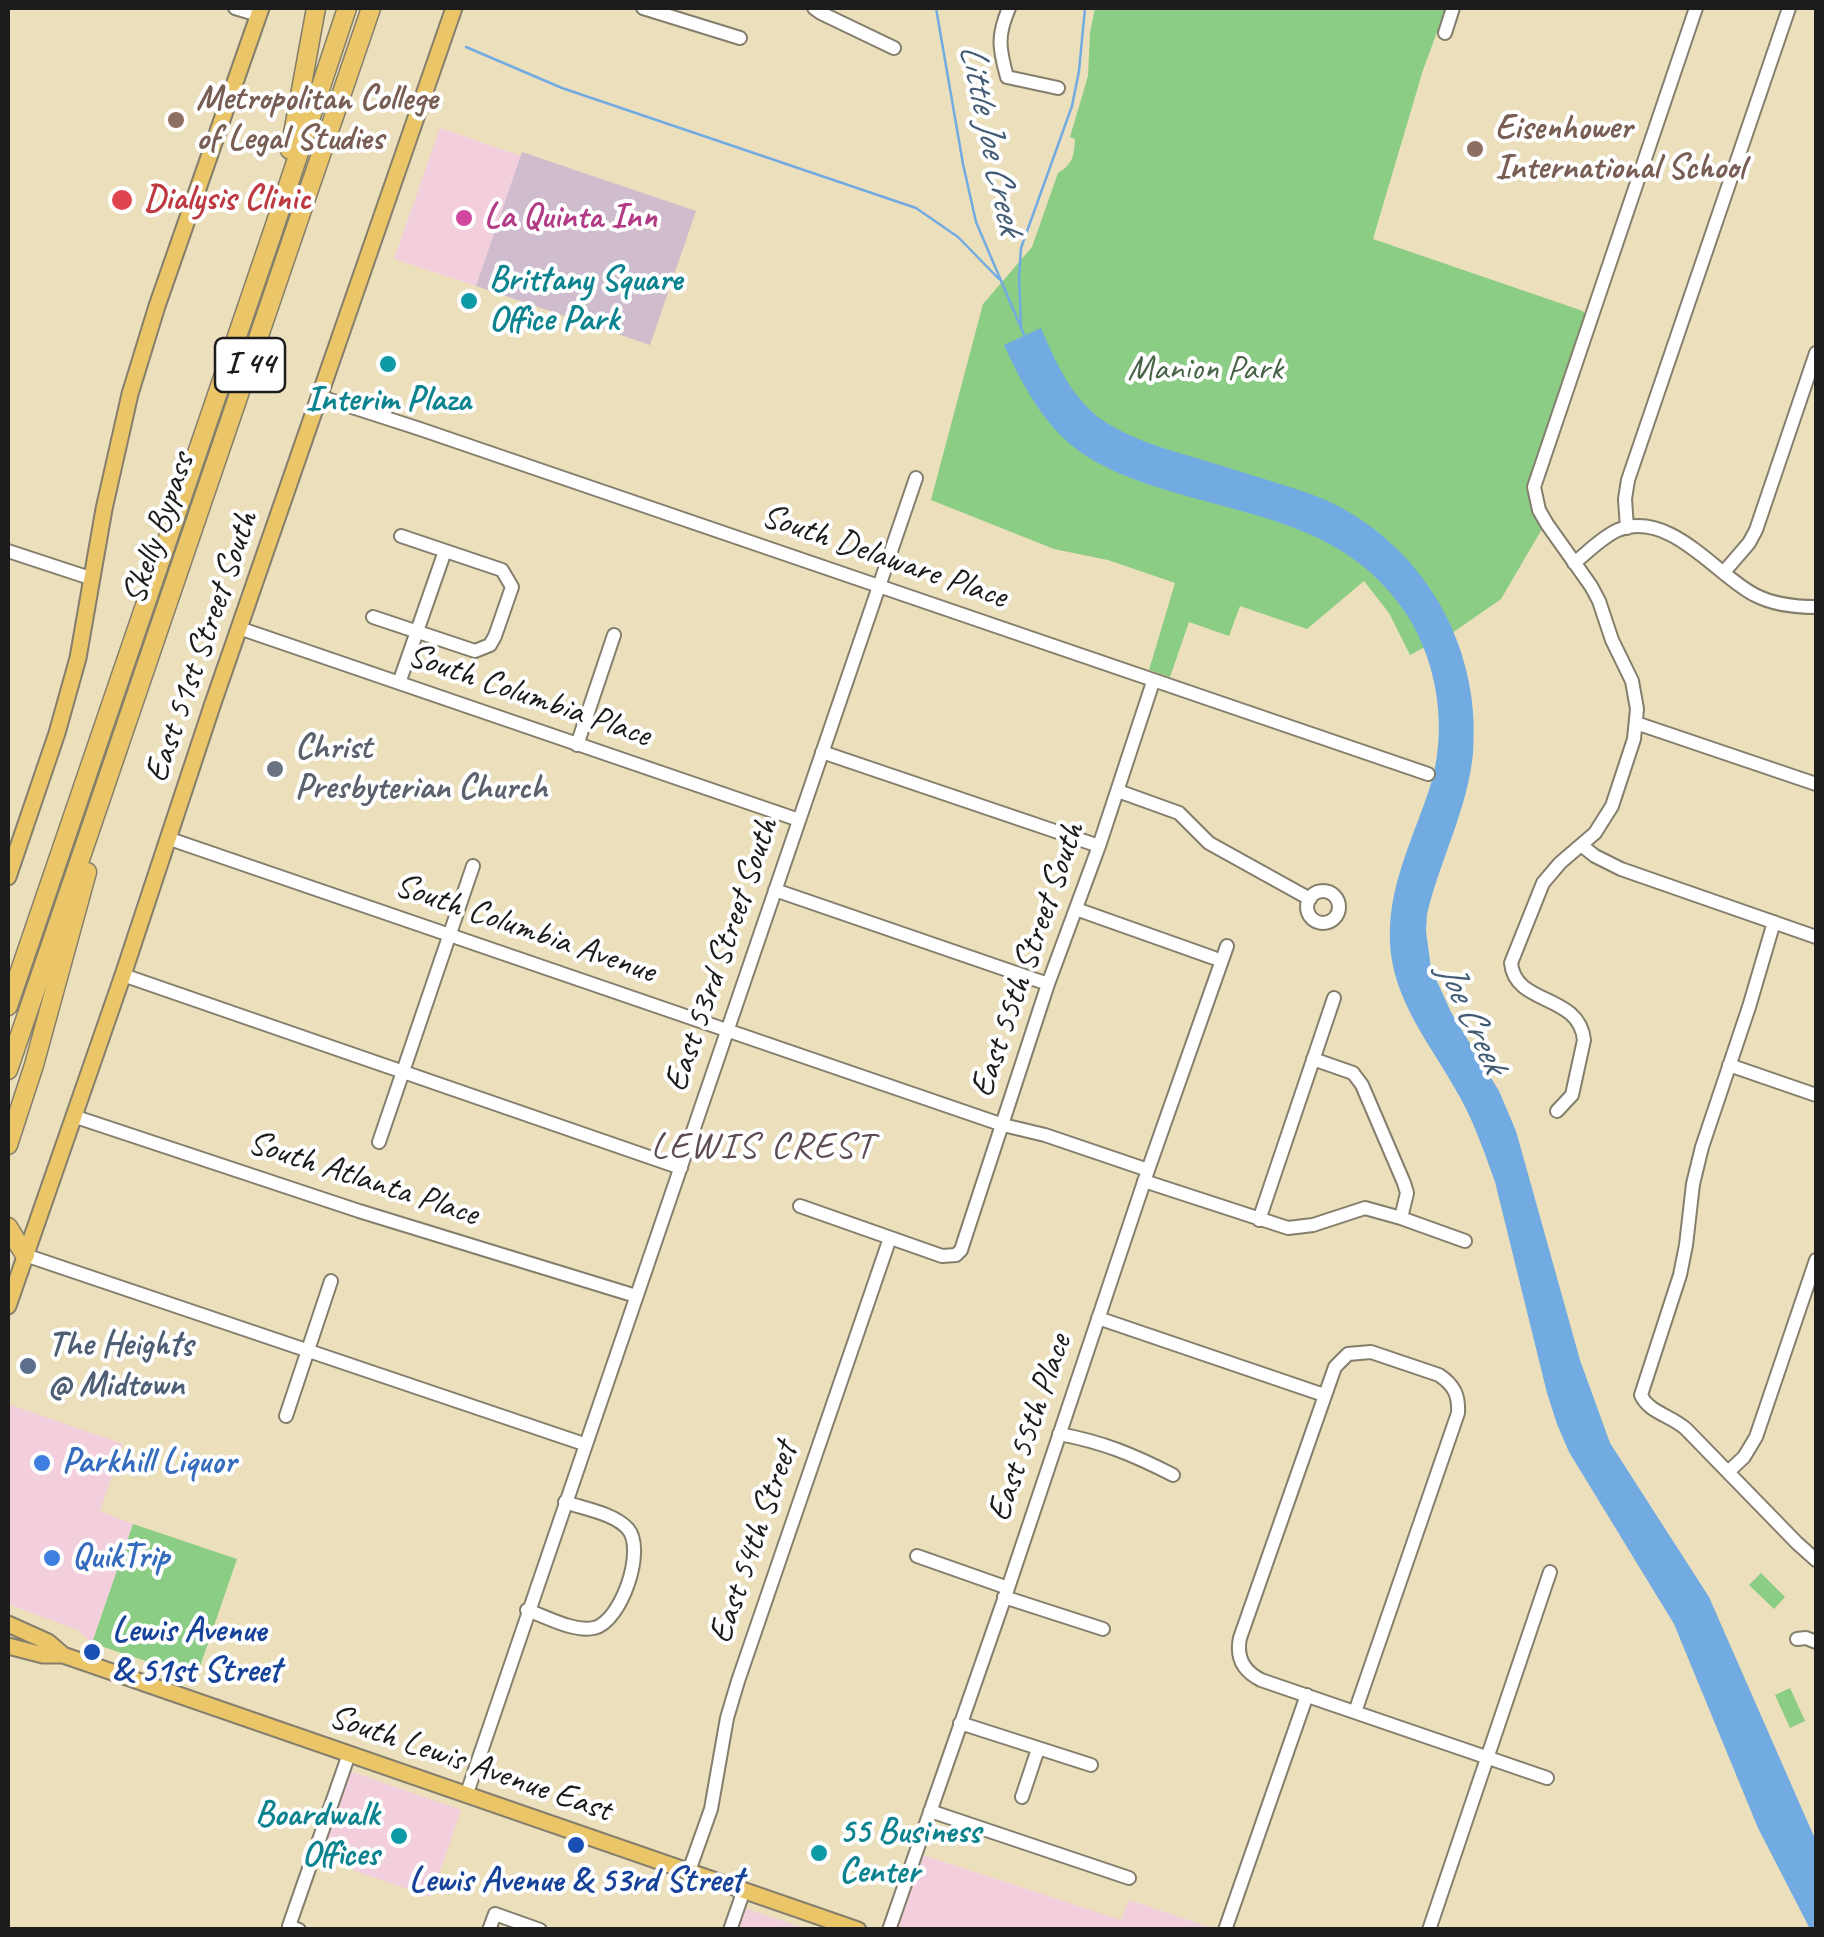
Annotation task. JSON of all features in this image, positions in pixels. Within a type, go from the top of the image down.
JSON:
[{"type":"highway","points":[[272,234],[316,8]]},
{"type":"highway","name":"Skelly Bypass","points":[[8,1006],[346,8]]},
{"type":"highway","name":"Skelly Bypass","points":[[8,1070],[371,8]]},
{"type":"highway","points":[[8,1145],[34,1065],[132,708]]},
{"type":"highway","points":[[8,987],[22,964]]},
{"type":"highway","points":[[8,1228],[25,1255]]},
{"type":"main road","name":"East 51st Street South","points":[[8,1306],[454,8]]},
{"type":"main road","points":[[9,867],[64,710],[78,658],[104,509],[130,394],[260,12]]},
{"type":"main road","name":"South Lewis Avenue East","points":[[8,1624],[48,1642],[63,1655]]},
{"type":"main road","points":[[8,1646],[15,1640],[37,1638]]},
{"type":"main road","name":"South Lewis Avenue East","points":[[8,1646],[43,1655],[63,1655],[858,1930]]},
{"type":"street","points":[[235,8],[260,12]]},
{"type":"street","points":[[643,8],[740,38]]},
{"type":"street","points":[[814,8],[894,48]]},
{"type":"street","points":[[1009,8],[999,47],[1007,77],[1058,88]]},
{"type":"street","points":[[1445,33],[1453,8]]},
{"type":"street","points":[[1557,1111],[1572,1095],[1583,1032],[1570,1012],[1518,984],[1510,964],[1537,892],[1550,874],[1595,832],[1612,806],[1634,739],[1636,694],[1599,601],[1539,510],[1534,486],[1696,8]]},
{"type":"street","points":[[1628,528],[1624,499],[1628,480],[1789,8]]},
{"type":"street","points":[[1724,572],[1756,530],[1816,354]]},
{"type":"street","name":"South Delaware Place","points":[[321,397],[1428,774]]},
{"type":"street","name":"East 53rd Street South","points":[[467,1793],[916,478]]},
{"type":"street","points":[[1574,563],[1617,531],[1654,530],[1706,556],[1740,586],[1762,599],[1816,607]]},
{"type":"street","points":[[373,617],[475,651],[490,645],[496,636],[512,587],[502,570],[400,536]]},
{"type":"street","points":[[8,551],[93,579]]},
{"type":"street","points":[[398,683],[444,551]]},
{"type":"street","name":"South Columbia Place","points":[[240,628],[799,820]]},
{"type":"street","points":[[577,744],[614,635]]},
{"type":"street","name":"East 55th Street South","points":[[890,1238],[942,1256],[956,1255],[964,1244],[1048,984],[1153,682]]},
{"type":"street","points":[[1636,723],[1816,784]]},
{"type":"street","points":[[822,752],[1099,846]]},
{"type":"street","points":[[1118,791],[1179,812],[1215,847],[1310,898]]},
{"type":"street","name":"South Columbia Avenue","points":[[167,838],[1002,1124],[1045,1135],[1259,1220],[1300,1228],[1366,1208],[1465,1240]]},
{"type":"street","points":[[1581,845],[1620,869],[1816,937]]},
{"type":"street","points":[[379,1142],[473,866]]},
{"type":"street","points":[[775,890],[1048,984]]},
{"type":"street","points":[[1076,909],[1214,958]]},
{"type":"street","points":[[1774,922],[1696,1169],[1680,1275],[1642,1389],[1642,1401],[1676,1420],[1816,1560]]},
{"type":"street","name":"East 55th Place","points":[[890,1930],[1227,946]]},
{"type":"street","points":[[122,975],[681,1168]]},
{"type":"street","points":[[1259,1220],[1334,998]]},
{"type":"street","points":[[1314,1058],[1353,1072],[1362,1086],[1404,1183],[1401,1218]]},
{"type":"street","points":[[1728,1065],[1816,1095]]},
{"type":"street","name":"South Atlanta Place","points":[[73,1116],[359,1211],[636,1296]]},
{"type":"street","points":[[800,1206],[890,1238]]},
{"type":"street","name":"East 54th Street","points":[[690,1871],[711,1809],[727,1718],[738,1681],[890,1238]]},
{"type":"street","points":[[25,1255],[584,1444]]},
{"type":"street","points":[[1728,1472],[1744,1457],[1756,1437],[1816,1260]]},
{"type":"street","points":[[286,1416],[332,1281]]},
{"type":"street","points":[[1098,1318],[1324,1395]]},
{"type":"street","points":[[1355,1712],[1459,1401],[1449,1382],[1439,1375],[1371,1352],[1348,1354],[1335,1367],[1240,1638],[1239,1658],[1261,1680],[1547,1778]]},
{"type":"street","points":[[1059,1434],[1131,1454],[1173,1476]]},
{"type":"street","points":[[528,1610],[576,1628],[606,1623],[618,1607],[635,1556],[632,1535],[612,1518],[565,1502]]},
{"type":"street","points":[[916,1556],[1104,1630]]},
{"type":"street","points":[[1429,1930],[1550,1572]]},
{"type":"street","points":[[1796,1640],[1816,1642]]},
{"type":"street","points":[[1225,1930],[1308,1695]]},
{"type":"street","points":[[960,1723],[1090,1766]]},
{"type":"street","points":[[1022,1797],[1038,1749]]},
{"type":"street","points":[[294,1928],[349,1754]]},
{"type":"street","points":[[930,1811],[1129,1878]]},
{"type":"street","points":[[730,1930],[744,1890]]},
{"type":"street","points":[[489,1930],[495,1914],[540,1930]]},
{"type":"shaded area","points":[[440,128],[521,156],[476,286],[394,259]]},
{"type":"shaded area","points":[[522,152],[696,211],[650,345],[476,286]]},
{"type":"shaded area","name":"QuikTrip","points":[[8,1404],[123,1444],[100,1511],[133,1524],[92,1643],[78,1630],[8,1604]]},
{"type":"shaded area","points":[[350,1771],[461,1810],[431,1897],[320,1859]]},
{"type":"shaded area","points":[[920,1854],[1121,1920],[1129,1900],[1215,1929],[901,1930],[899,1919]]},
{"type":"shaded area","points":[[744,1908],[807,1929],[737,1930]]},
{"type":"green space","name":"Manion Park","points":[[1095,8],[1446,8],[1423,70],[1373,239],[1580,310],[1585,316],[1530,480],[1529,499],[1542,529],[1501,599],[1455,631],[1410,655],[1389,613],[1364,581],[1307,629],[1240,606],[1229,636],[1189,622],[1170,677],[1149,670],[1175,583],[1108,560],[1054,549],[931,500],[983,304],[1032,247],[1058,173],[1073,155],[1075,139],[1070,137],[1088,76]]},
{"type":"green space","points":[[133,1524],[237,1559],[196,1678],[92,1643]]},
{"type":"green space","points":[[1761,1573],[1785,1597],[1774,1609],[1749,1585]]},
{"type":"green space","points":[[1790,1688],[1805,1721],[1790,1728],[1775,1695]]},
{"type":"water","name":"Joe Creek","points":[[1041,328],[1071,387],[1098,417],[1145,442],[1305,492],[1344,509],[1379,532],[1409,561],[1434,594],[1453,631],[1466,670],[1473,711],[1473,753],[1466,794],[1427,914],[1431,968],[1451,1012],[1499,1091],[1516,1131],[1580,1360],[1610,1443],[1709,1597],[1816,1841],[1816,1929],[1810,1929],[1758,1828],[1674,1624],[1569,1452],[1547,1393],[1495,1182],[1466,1109],[1413,1018],[1395,975],[1390,927],[1395,892],[1429,790],[1438,746],[1437,700],[1418,635],[1385,586],[1332,545],[1272,520],[1132,479],[1071,445],[1032,399],[1004,345]]},
{"type":"waterway","name":"Little Joe Creek","points":[[936,8],[976,222],[1025,337]]},
{"type":"waterway","points":[[1021,326],[1021,248],[1072,106],[1085,8]]},
{"type":"waterway","points":[[466,47],[562,88],[916,208],[958,237],[999,279]]},
{"type":"place","name":"Metropolitan College of Legal Studies","points":[[176,120]]},
{"type":"place","name":"Eisenhower International School","points":[[1475,149]]},
{"type":"place","name":"Dialysis Clinic","points":[[122,200]]},
{"type":"place","name":"La Quinta Inn","points":[[464,218]]},
{"type":"place","name":"Brittany Square Office Park","points":[[469,301]]},
{"type":"place","name":"Interim Plaza","points":[[388,364]]},
{"type":"place","name":"Christ Presbyterian Church","points":[[275,769]]},
{"type":"place","name":"The Heights @ Midtown","points":[[28,1366]]},
{"type":"place","name":"Parkhill Liquor","points":[[42,1463]]},
{"type":"place","name":"QuikTrip","points":[[52,1558]]},
{"type":"place","name":"Lewis Avenue & 51st Street","points":[[92,1652]]},
{"type":"place","name":"Boardwalk Offices","points":[[399,1836]]},
{"type":"place","name":"Lewis Avenue & 53rd Street","points":[[576,1845]]},
{"type":"place","name":"55 Business Center","points":[[819,1853]]},
{"type":"district","name":"LEWIS CREST","points":[[763,1147]]}]
